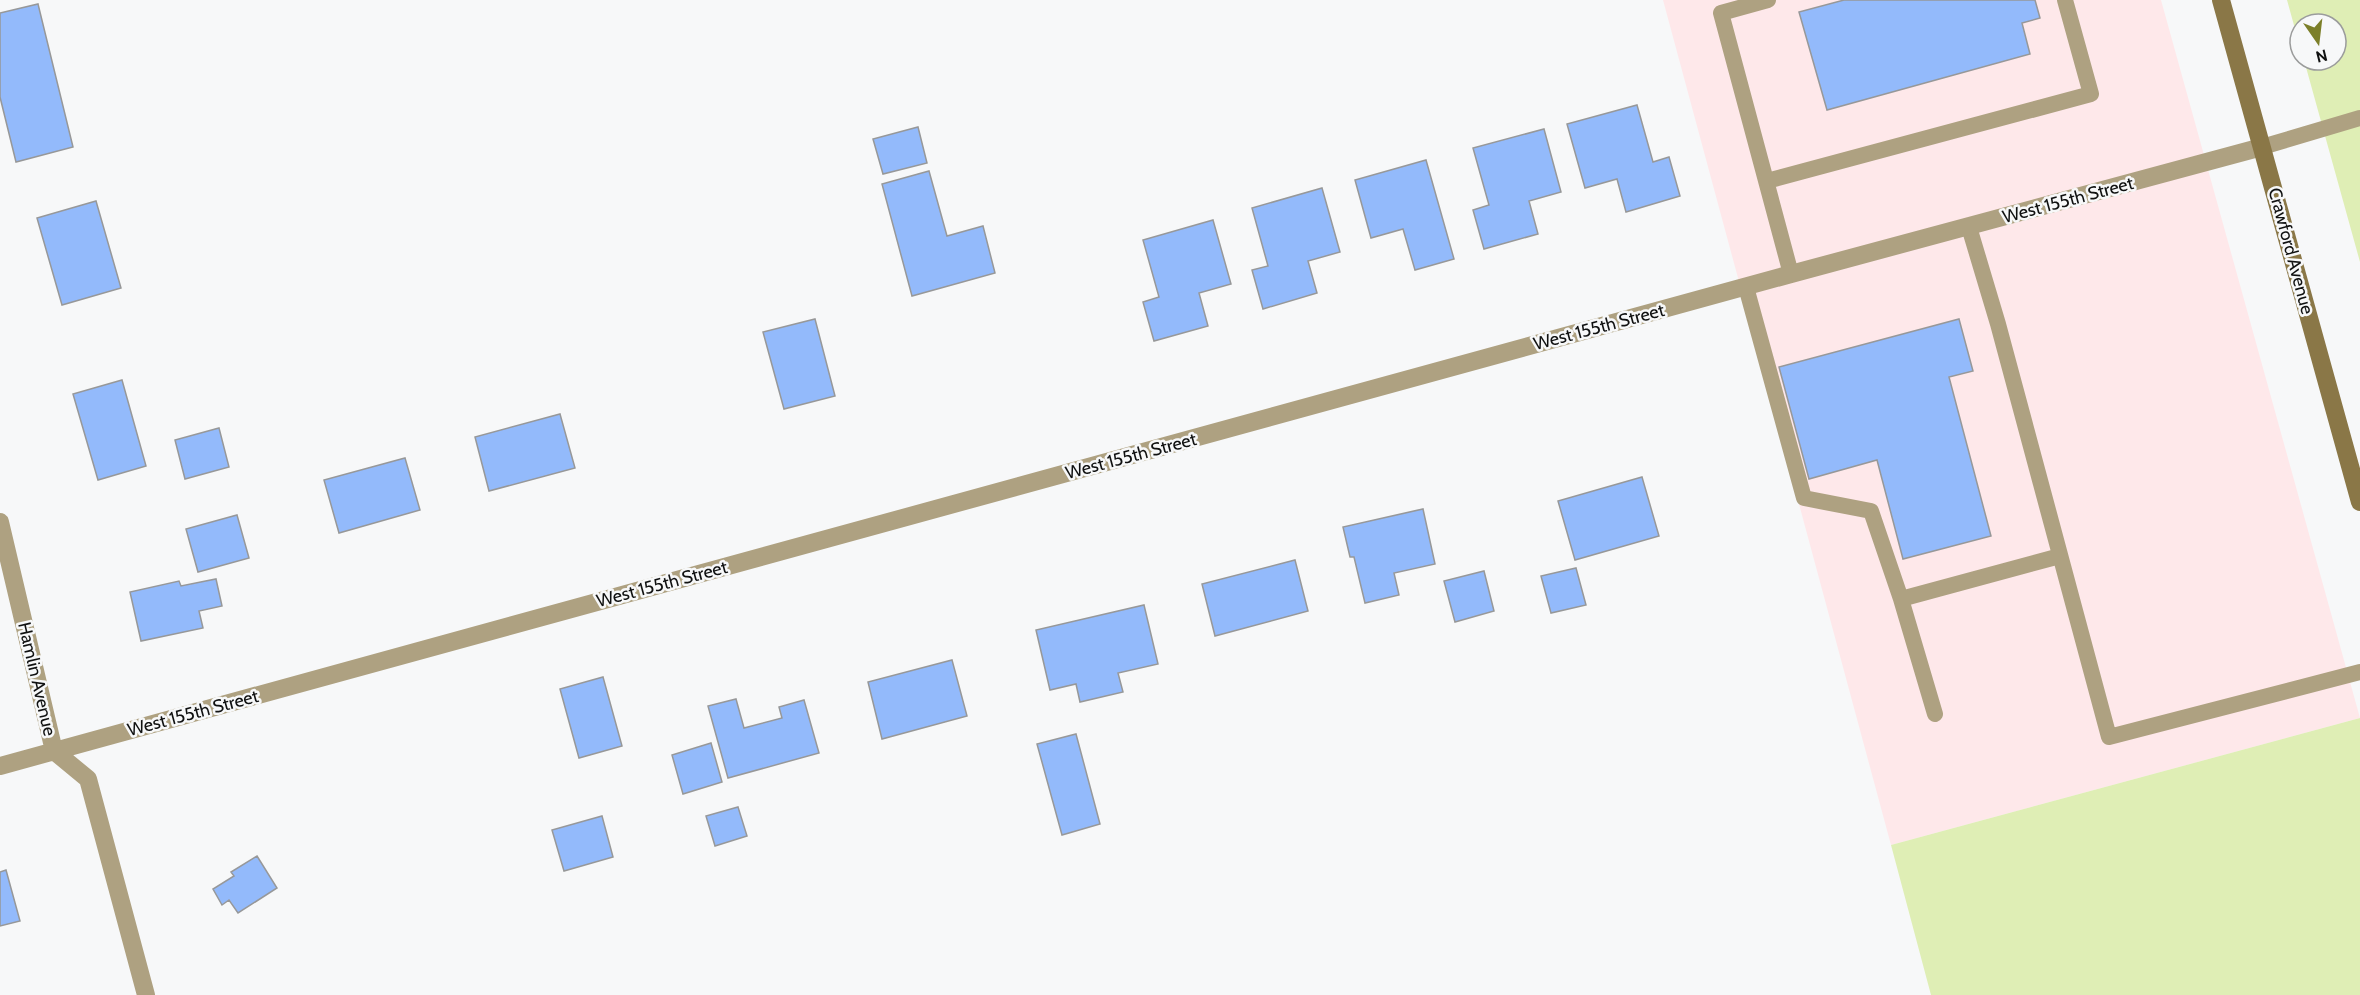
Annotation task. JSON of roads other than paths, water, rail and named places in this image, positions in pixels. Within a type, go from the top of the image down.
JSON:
[{"type":"main road","name":"Crawford Avenue","points":[[2221,0],[2360,502]]},
{"type":"street","name":"West 155th Street","points":[[0,766],[1791,274],[2262,147]]},
{"type":"street","name":"Hamlin Avenue","points":[[0,522],[54,751],[88,778],[146,995]]},
{"type":"lane","points":[[1767,0],[1720,13],[1791,274]]},
{"type":"lane","points":[[1767,181],[2091,94],[2065,0]]},
{"type":"lane","points":[[2262,147],[2360,118]]},
{"type":"lane","points":[[1969,227],[2109,737],[2360,672]]},
{"type":"lane","points":[[1746,287],[1804,498],[1871,511],[1901,599],[1935,714]]},
{"type":"lane","points":[[1901,599],[2060,556]]}]
